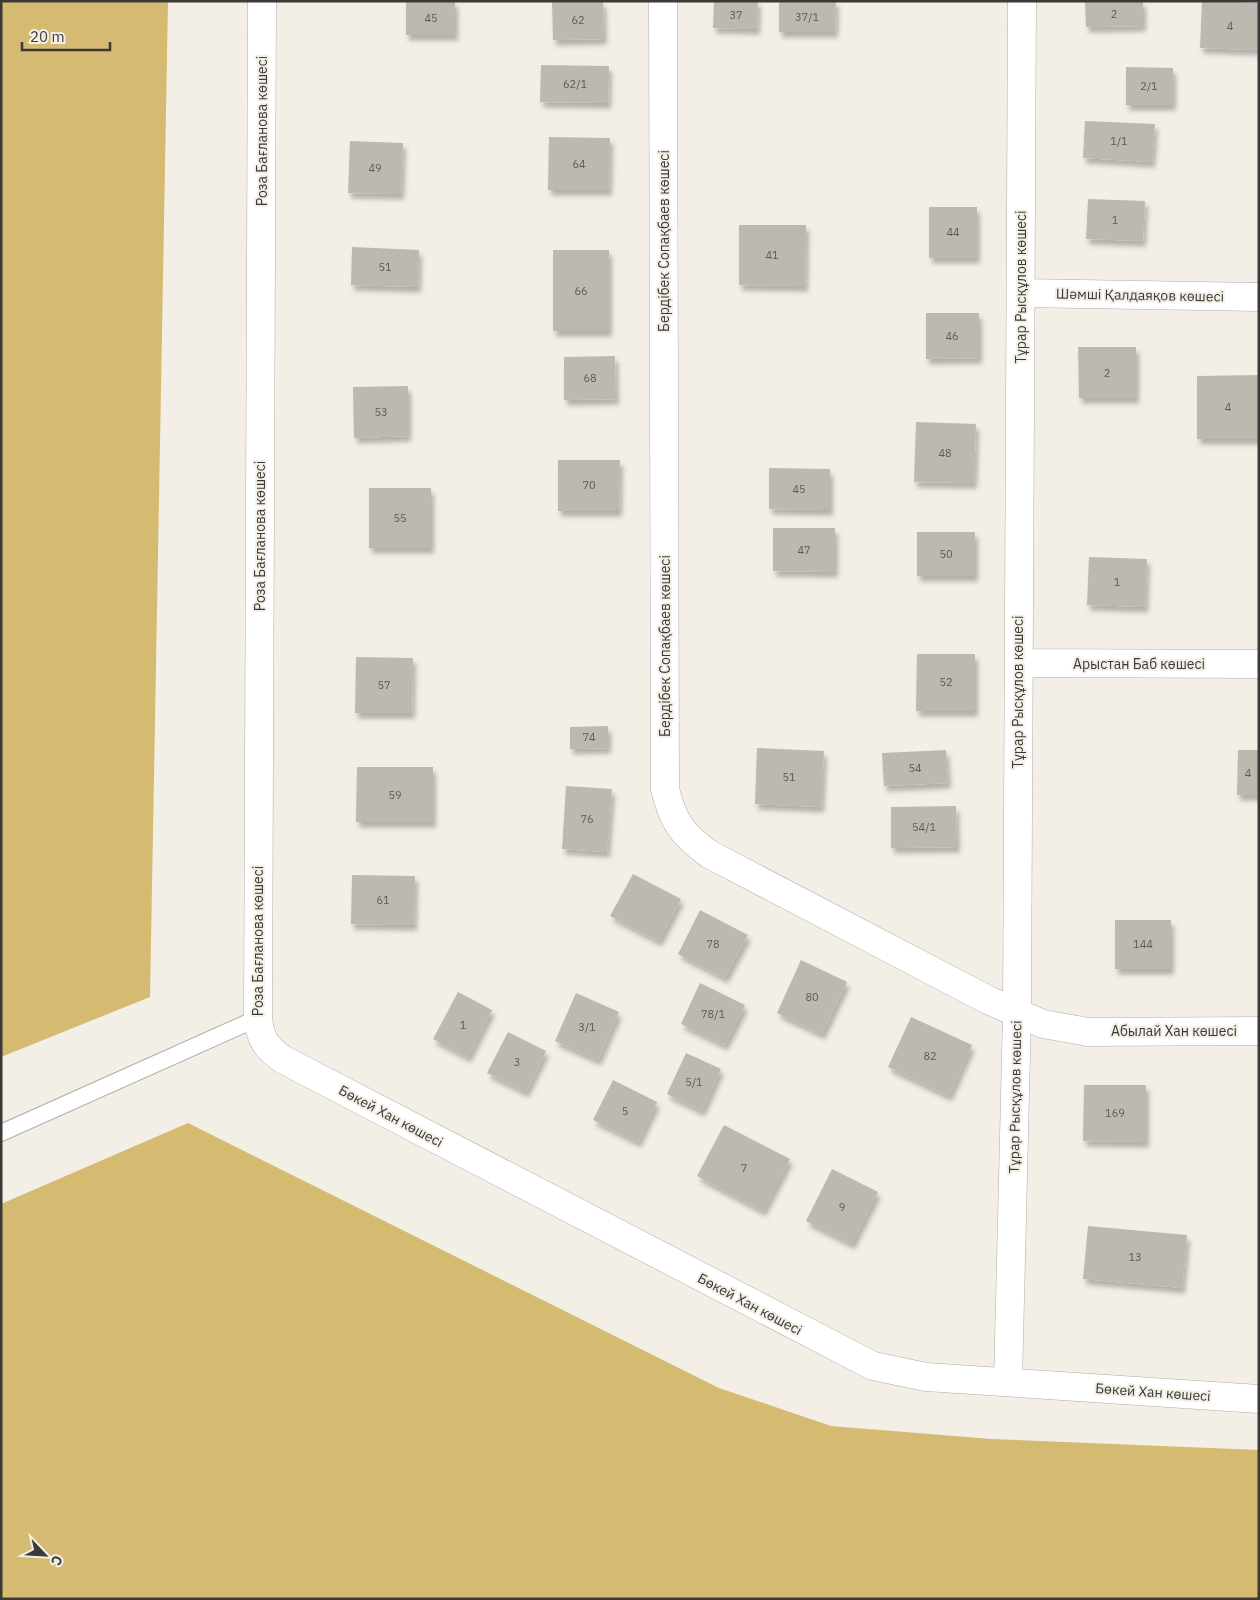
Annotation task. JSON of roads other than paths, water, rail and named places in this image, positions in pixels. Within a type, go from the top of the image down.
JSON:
[{"type":"street","name":"Роза Бағланова көшесі","points":[[262,1],[258,1018],[259,1033],[264,1043],[284,1060]]},
{"type":"street","name":"Бердібек Сопақбаев көшесі","points":[[663,1],[665,789],[671,812],[690,840],[710,854],[1017,1014],[1043,1024],[1088,1032]]},
{"type":"street","name":"Тұрар Рысқұлов көшесі","points":[[1008,1382],[1017,1014],[1022,1]]},
{"type":"street","name":"Шәмші Қалдаяқов көшесі","points":[[1021,293],[1259,297]]},
{"type":"street","name":"Арыстан Баб көшесі","points":[[1019,664],[1259,664]]},
{"type":"street","name":"Абылай Хан көшесі","points":[[1088,1032],[1259,1031]]},
{"type":"street","name":"Бөкей Хан көшесі","points":[[284,1060],[850,1356],[874,1366],[916,1375],[1259,1398]]},
{"type":"lane","points":[[1,1133],[258,1018]]}]
